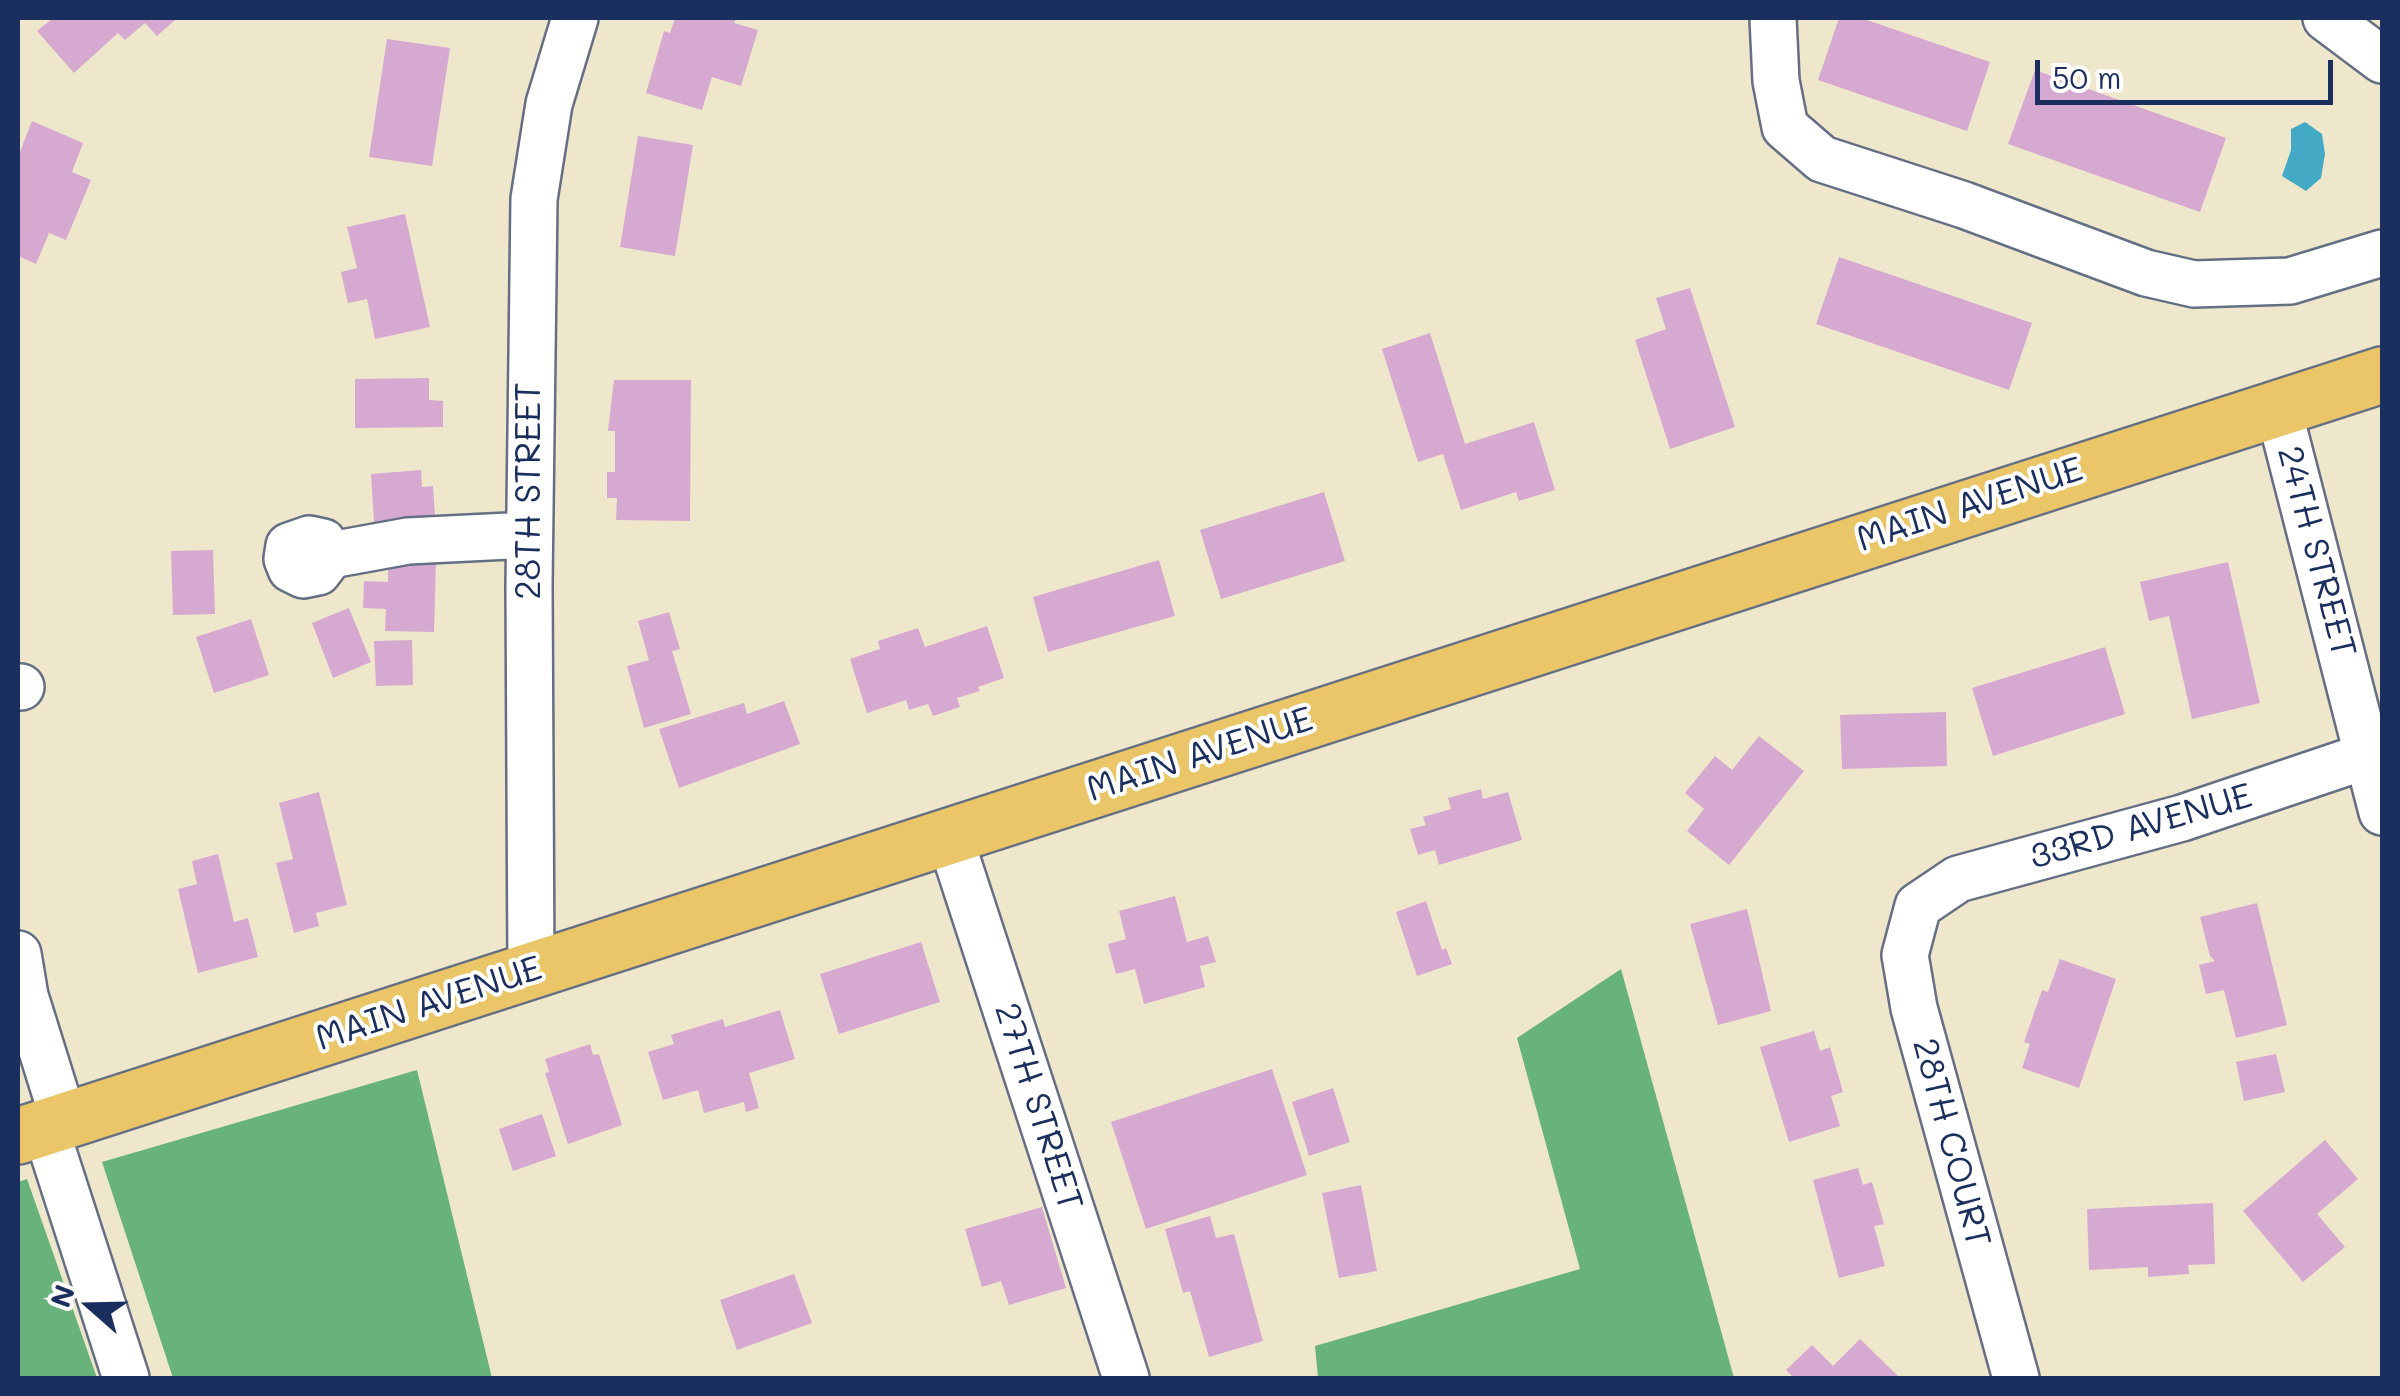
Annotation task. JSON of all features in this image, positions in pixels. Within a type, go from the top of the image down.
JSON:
[{"type":"main road","name":"MAIN AVENUE","points":[[42,1128],[2382,374]]},
{"type":"street","name":"28TH STREET","points":[[532,970],[529,535],[534,199],[549,104],[576,18]]},
{"type":"street","points":[[1773,18],[1776,81],[1785,127],[1822,159],[1964,205],[2146,273],[2194,284],[2290,281],[2382,254]]},
{"type":"street","points":[[2326,18],[2382,60]]},
{"type":"street","name":"24TH STREET","points":[[2278,407],[2382,812]]},
{"type":"street","points":[[331,555],[459,535],[529,535]]},
{"type":"street","name":"33RD AVENUE","points":[[1918,906],[1958,880],[2182,818],[2369,755]]},
{"type":"street","name":"27TH STREET","points":[[949,835],[1126,1378]]},
{"type":"street","name":"28TH COURT","points":[[1918,906],[1905,955],[1914,1008],[2016,1378]]},
{"type":"street","points":[[18,954],[42,1128],[126,1378]]},
{"type":"green space","points":[[1621,969],[1734,1378],[1318,1378],[1315,1346],[1580,1269],[1517,1038]]},
{"type":"green space","points":[[417,1070],[492,1378],[173,1378],[102,1162]]},
{"type":"green space","points":[[27,1179],[97,1378],[18,1378],[18,1182]]},
{"type":"water","points":[[2305,122],[2322,134],[2325,154],[2321,178],[2306,191],[2282,176],[2291,150],[2291,129]]},
{"type":"building","points":[[53,18],[177,18],[157,36],[145,23],[125,40],[118,33],[74,73],[37,31]]},
{"type":"building","points":[[675,18],[736,18],[734,23],[758,30],[741,86],[712,77],[702,110],[646,93],[664,31],[670,33]]},
{"type":"building","points":[[1839,18],[1861,18],[1990,62],[1967,131],[1818,80]]},
{"type":"building","points":[[387,39],[450,48],[432,166],[369,157]]},
{"type":"building","points":[[2035,70],[2226,138],[2200,212],[2008,144]]},
{"type":"building","points":[[32,121],[83,143],[72,172],[91,180],[66,240],[49,233],[36,264],[18,256],[18,157]]},
{"type":"building","points":[[638,136],[693,145],[675,256],[620,247]]},
{"type":"building","points":[[405,214],[430,327],[375,339],[367,299],[348,303],[341,272],[357,268],[347,227]]},
{"type":"building","points":[[1839,257],[2032,323],[2009,390],[1816,324]]},
{"type":"building","points":[[1690,288],[1735,427],[1670,449],[1635,340],[1666,329],[1656,298]]},
{"type":"building","points":[[1430,333],[1465,444],[1534,422],[1555,490],[1519,501],[1516,492],[1461,510],[1443,454],[1418,462],[1382,349]]},
{"type":"building","points":[[429,378],[429,400],[443,401],[443,427],[355,428],[355,379]]},
{"type":"building","points":[[614,380],[691,380],[690,521],[616,520],[617,498],[607,498],[607,472],[615,472],[615,431],[608,431]]},
{"type":"building","points":[[421,470],[422,487],[433,486],[435,516],[425,517],[427,533],[375,537],[371,474]]},
{"type":"building","points":[[1324,492],[1345,561],[1221,599],[1200,530]]},
{"type":"building","points":[[213,550],[215,614],[173,615],[171,551]]},
{"type":"building","points":[[388,560],[436,561],[434,632],[385,631],[386,609],[363,608],[364,581],[388,582]]},
{"type":"building","points":[[1159,560],[1175,616],[1048,652],[1033,597]]},
{"type":"building","points":[[2228,562],[2260,703],[2192,719],[2169,616],[2149,621],[2140,582]]},
{"type":"building","points":[[349,608],[371,662],[333,678],[312,623]]},
{"type":"building","points":[[669,612],[680,649],[672,651],[691,714],[644,728],[627,666],[649,660],[638,621]]},
{"type":"building","points":[[251,619],[269,675],[214,693],[196,637]]},
{"type":"building","points":[[987,626],[1004,678],[957,698],[960,707],[933,716],[928,704],[909,710],[906,700],[867,713],[850,659],[880,649],[878,641],[918,628],[925,647]]},
{"type":"building","points":[[412,640],[413,685],[376,686],[374,641]]},
{"type":"building","points":[[2105,647],[2125,714],[1993,756],[1972,688]]},
{"type":"building","points":[[784,701],[800,744],[679,788],[659,729],[744,703],[747,714]]},
{"type":"building","points":[[1946,712],[1947,766],[1842,769],[1840,715]]},
{"type":"building","points":[[1759,736],[1804,771],[1729,865],[1687,831],[1704,809],[1685,793],[1715,756],[1732,770]]},
{"type":"building","points":[[1481,789],[1483,799],[1508,792],[1522,840],[1439,865],[1435,850],[1418,855],[1410,829],[1426,825],[1423,817],[1451,809],[1448,798]]},
{"type":"building","points":[[319,792],[347,905],[316,913],[319,926],[294,933],[276,863],[293,859],[279,803]]},
{"type":"building","points":[[218,854],[234,922],[248,918],[258,957],[198,973],[178,889],[197,884],[192,861]]},
{"type":"building","points":[[1175,896],[1187,942],[1208,936],[1216,962],[1200,966],[1205,987],[1144,1004],[1135,969],[1116,974],[1108,944],[1126,939],[1119,911]]},
{"type":"building","points":[[1426,901],[1442,950],[1446,948],[1452,964],[1417,976],[1396,912]]},
{"type":"building","points":[[2257,903],[2287,1025],[2236,1038],[2224,990],[2206,994],[2199,965],[2215,961],[2210,956],[2200,917]]},
{"type":"building","points":[[1747,909],[1771,1011],[1718,1025],[1690,924]]},
{"type":"building","points":[[921,942],[940,1002],[839,1034],[820,974]]},
{"type":"building","points":[[2060,959],[2116,979],[2079,1088],[2022,1068],[2030,1044],[2024,1042],[2042,990],[2048,992]]},
{"type":"building","points":[[780,1010],[795,1059],[749,1073],[759,1108],[746,1112],[744,1102],[704,1113],[698,1090],[663,1100],[648,1052],[674,1044],[671,1035],[723,1019],[725,1027]]},
{"type":"building","points":[[1814,1031],[1820,1051],[1830,1047],[1843,1092],[1831,1096],[1840,1126],[1789,1142],[1760,1047]]},
{"type":"building","points":[[590,1044],[593,1055],[599,1054],[622,1125],[568,1144],[545,1073],[549,1072],[545,1059]]},
{"type":"building","points":[[2276,1054],[2285,1092],[2244,1101],[2236,1062]]},
{"type":"building","points":[[1272,1069],[1307,1175],[1146,1229],[1111,1122]]},
{"type":"building","points":[[1333,1088],[1350,1142],[1309,1156],[1292,1102]]},
{"type":"building","points":[[542,1114],[556,1156],[513,1171],[499,1129]]},
{"type":"building","points":[[2325,1140],[2358,1179],[2317,1214],[2345,1247],[2303,1282],[2243,1211]]},
{"type":"building","points":[[1858,1168],[1863,1185],[1872,1182],[1884,1224],[1874,1226],[1885,1266],[1839,1278],[1813,1180]]},
{"type":"building","points":[[1361,1185],[1377,1271],[1339,1278],[1322,1193]]},
{"type":"building","points":[[2213,1203],[2215,1264],[2188,1265],[2189,1274],[2148,1277],[2148,1267],[2089,1270],[2087,1209]]},
{"type":"building","points":[[1042,1207],[1066,1288],[1009,1305],[1001,1281],[982,1287],[965,1229]]},
{"type":"building","points":[[1210,1216],[1216,1238],[1234,1234],[1263,1341],[1209,1357],[1190,1291],[1183,1293],[1165,1229]]},
{"type":"building","points":[[794,1274],[812,1323],[737,1350],[720,1300]]},
{"type":"building","points":[[1860,1339],[1900,1378],[1794,1378],[1786,1370],[1812,1345],[1833,1366]]}]
